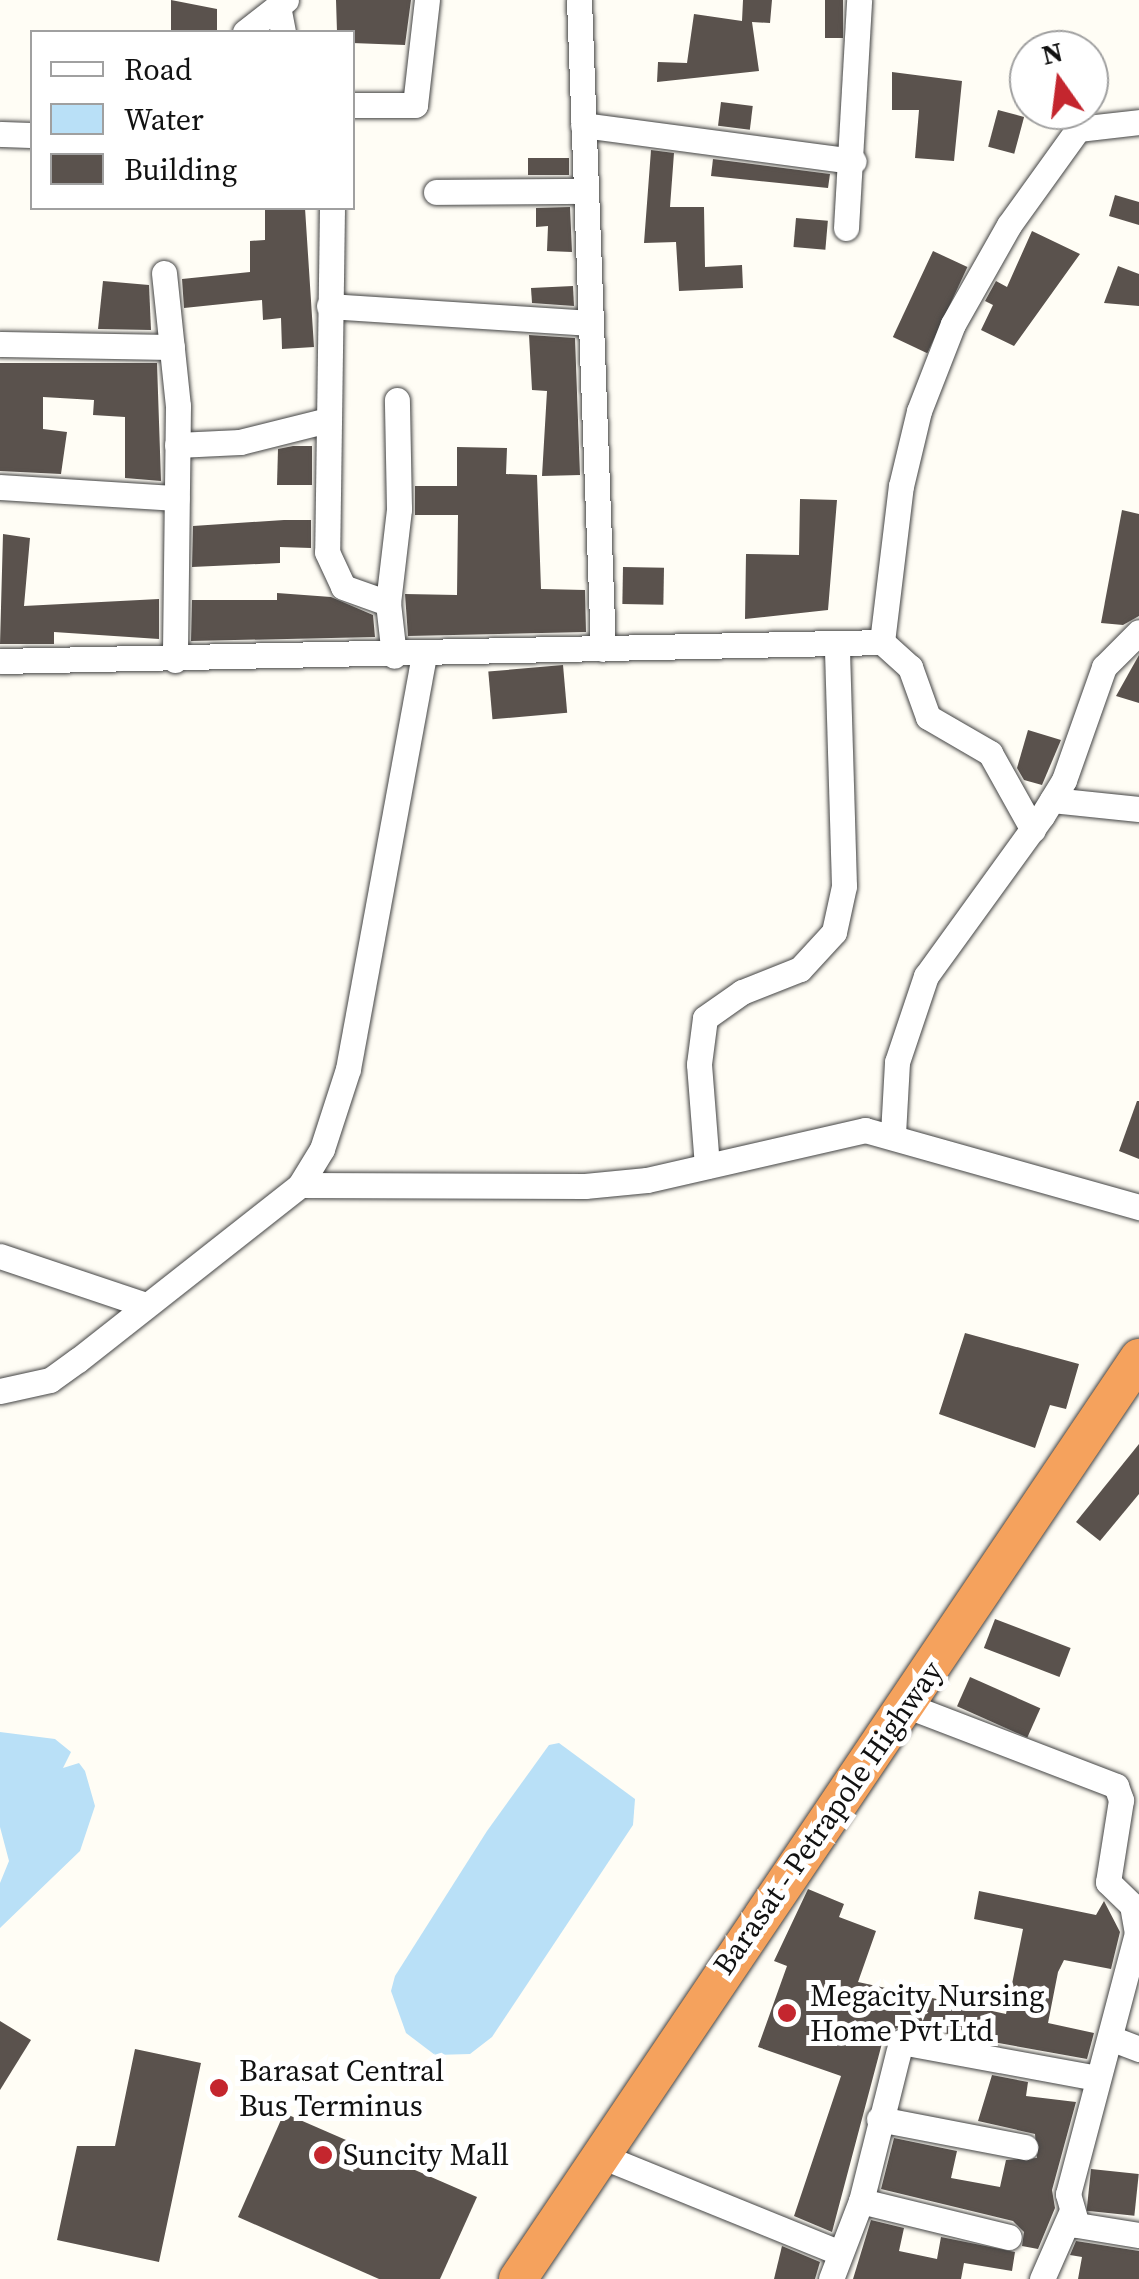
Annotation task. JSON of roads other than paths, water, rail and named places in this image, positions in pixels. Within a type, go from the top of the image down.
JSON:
[{"type":"highway","name":"Barasat - Petrapole Highway","points":[[518,2279],[908,1706],[1139,1358]]},
{"type":"street","points":[[355,105],[415,105],[427,0]]},
{"type":"street","points":[[579,0],[602,649]]},
{"type":"street","points":[[846,228],[854,161],[859,0]]},
{"type":"street","points":[[248,30],[282,3]]},
{"type":"street","points":[[282,3],[284,30]]},
{"type":"street","points":[[882,642],[900,486],[918,410],[953,324],[1009,225],[1078,129],[1139,122]]},
{"type":"street","points":[[583,125],[854,161]]},
{"type":"street","points":[[0,134],[30,135]]},
{"type":"street","points":[[436,192],[585,191]]},
{"type":"street","points":[[332,210],[328,562],[343,587],[388,603]]},
{"type":"street","points":[[164,273],[177,445],[175,660]]},
{"type":"street","points":[[329,306],[590,323]]},
{"type":"street","points":[[0,344],[172,346]]},
{"type":"street","points":[[394,656],[388,603],[399,509],[397,400]]},
{"type":"street","points":[[177,445],[240,442],[328,420]]},
{"type":"street","points":[[0,488],[177,498]]},
{"type":"street","points":[[893,1134],[897,1062],[926,976],[1052,800],[1104,667],[1139,632]]},
{"type":"street","points":[[0,660],[837,647],[882,642],[910,667],[928,717],[990,753],[1033,830]]},
{"type":"street","points":[[707,1166],[699,1050],[705,1018],[742,992],[800,969],[834,932],[844,886],[837,647]]},
{"type":"street","points":[[5,1398],[64,1370],[143,1304],[300,1185],[345,1084],[424,655]]},
{"type":"street","points":[[1052,800],[1139,809]]},
{"type":"street","points":[[300,1185],[526,1189],[647,1180],[836,1132],[893,1134],[1139,1208]]},
{"type":"street","points":[[0,1256],[143,1304]]},
{"type":"street","points":[[908,1706],[1109,1777],[1129,1823],[1108,1882],[1132,1905],[1137,1933],[1113,2039],[1072,2167],[1071,2213],[1042,2279]]},
{"type":"street","points":[[1113,2039],[1139,2048]]},
{"type":"street","points":[[831,2279],[836,2250],[861,2201],[901,2042],[1098,2078]]},
{"type":"street","points":[[879,2118],[1025,2147]]},
{"type":"street","points":[[599,2155],[836,2250]]},
{"type":"street","points":[[861,2201],[1010,2237]]},
{"type":"street","points":[[1071,2213],[1089,2231],[1139,2236]]},
{"type":"water","points":[[0,1732],[55,1739],[71,1752],[63,1768],[79,1763],[85,1771],[95,1806],[80,1851],[0,1928],[0,1883],[9,1861],[0,1827]]},
{"type":"water","points":[[559,1743],[635,1799],[633,1825],[492,2037],[470,2054],[435,2055],[406,2033],[391,1991],[395,1976],[487,1831],[549,1745]]},
{"type":"place","name":"Megacity Nursing Home Pvt Ltd","points":[[787,2013]]},
{"type":"place","name":"Barasat Central Bus Terminus","points":[[219,2088]]},
{"type":"place","name":"Suncity Mall","points":[[323,2155]]}]
